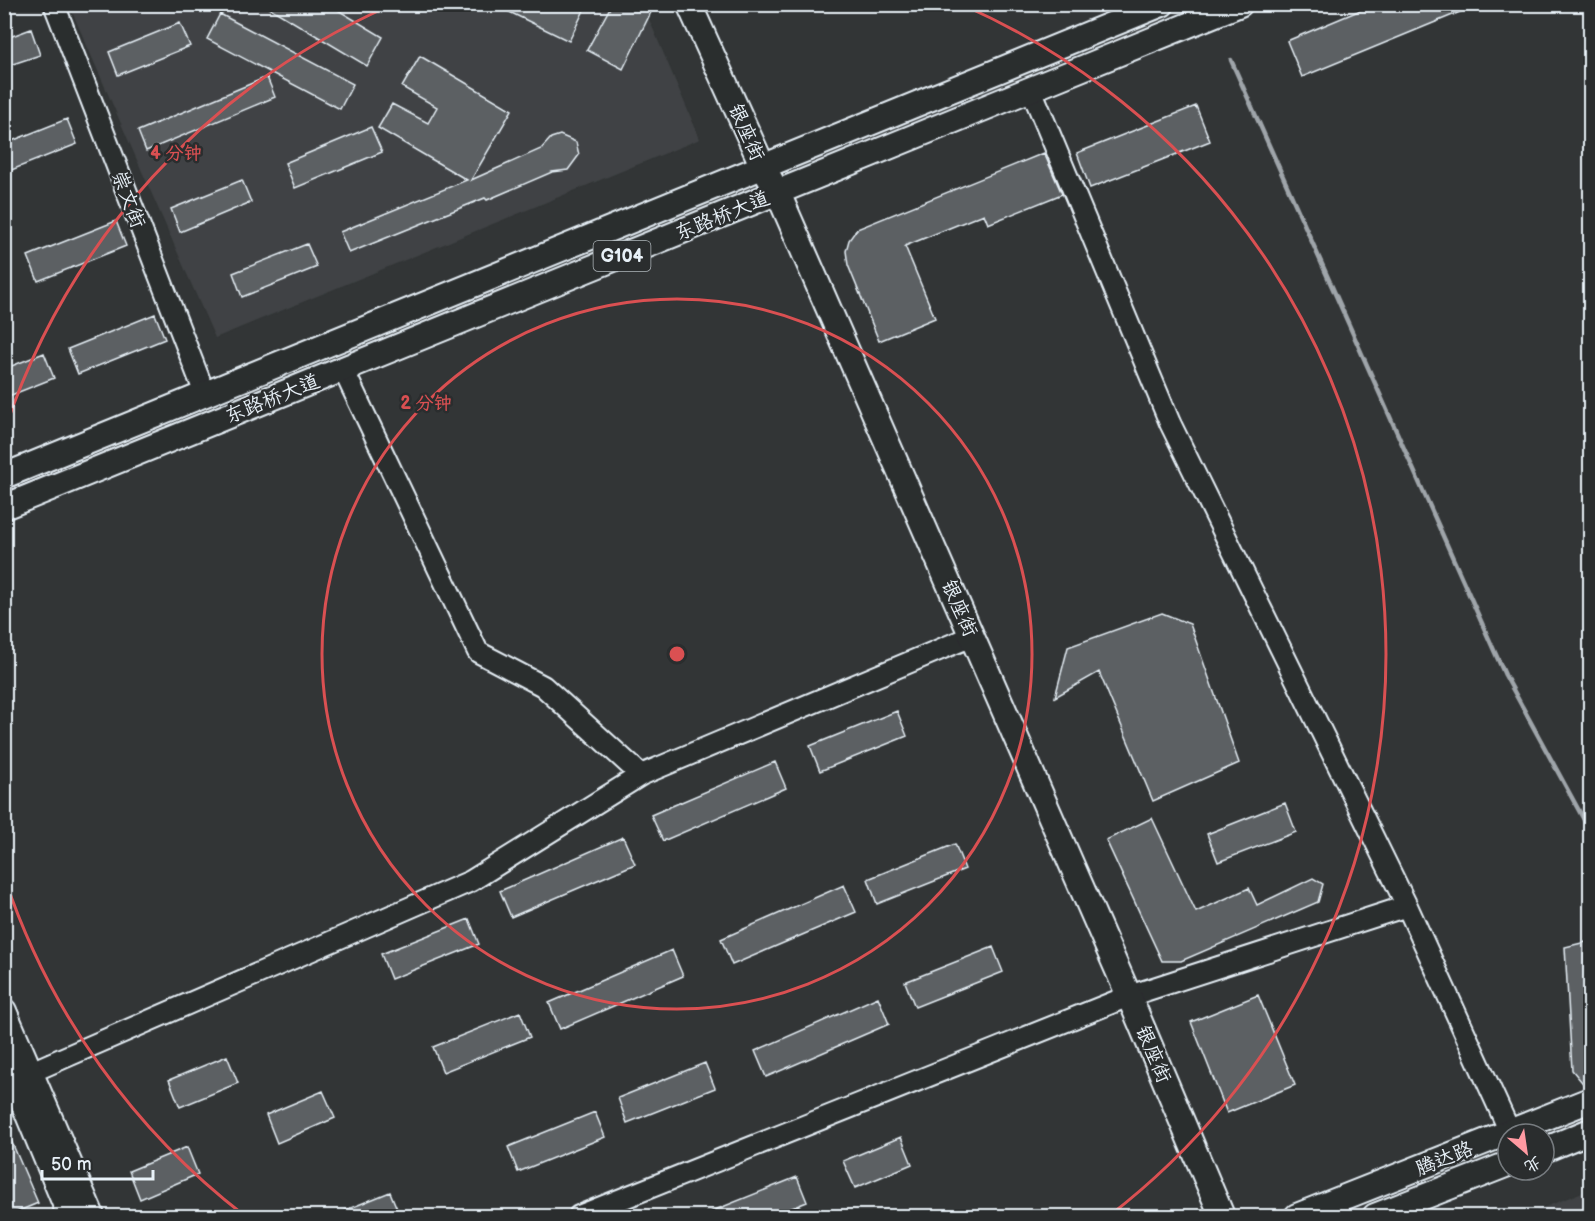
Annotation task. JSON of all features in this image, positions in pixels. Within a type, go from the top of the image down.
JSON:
[{"type":"main road","name":"银座街","points":[[689,4],[783,190],[972,636],[1137,993],[1222,1216]]},
{"type":"main road","points":[[706,4],[770,164]]},
{"type":"main road","name":"东路桥大道","points":[[4,476],[1162,4]]},
{"type":"main road","name":"东路桥大道","points":[[4,507],[1240,4]]},
{"type":"main road","points":[[783,190],[1137,993],[1238,1216]]},
{"type":"main road","points":[[4,1011],[92,1216]]},
{"type":"main road","points":[[4,1057],[70,1216]]},
{"type":"main road","name":"腾达路","points":[[1535,1122],[1590,1100]]},
{"type":"main road","points":[[1556,1145],[1590,1131]]},
{"type":"main road","name":"腾达路","points":[[1297,1216],[1496,1138]]},
{"type":"main road","name":"腾达路","points":[[1375,1216],[1496,1169]]},
{"type":"street","name":"崇文街","points":[[54,4],[205,394]]},
{"type":"street","points":[[1031,89],[1170,423],[1407,906],[1505,1122]]},
{"type":"street","points":[[343,369],[478,652],[543,686],[641,775]]},
{"type":"street","points":[[31,1072],[471,881],[641,775],[972,636]]},
{"type":"street","points":[[579,1216],[1137,993],[1407,906]]},
{"type":"shaded area","points":[[69,5],[643,5],[700,139],[215,338]]},
{"type":"shaded area","points":[[1590,1189],[1590,1216],[1523,1216]]},
{"type":"building","points":[[263,4],[328,4],[383,37],[367,66]]},
{"type":"building","points":[[493,4],[587,4],[569,41]]},
{"type":"building","points":[[612,4],[655,4],[623,69],[587,50]]},
{"type":"building","points":[[1375,4],[1477,5],[1302,77],[1287,41]]},
{"type":"building","points":[[220,14],[353,84],[340,109],[207,39]]},
{"type":"building","points":[[180,23],[190,46],[118,75],[109,52]]},
{"type":"building","points":[[31,29],[40,55],[4,67],[4,39]]},
{"type":"building","points":[[420,56],[512,110],[471,180],[541,149],[551,138],[560,135],[576,142],[579,155],[568,170],[552,172],[487,200],[485,198],[349,253],[340,232],[467,180],[378,128],[392,104],[428,123],[437,107],[402,87]]},
{"type":"building","points":[[267,77],[275,97],[146,151],[138,131]]},
{"type":"building","points":[[1196,106],[1210,141],[1090,188],[1077,153]]},
{"type":"building","points":[[67,119],[77,144],[4,173],[4,144]]},
{"type":"building","points":[[371,127],[382,152],[295,188],[285,163]]},
{"type":"building","points":[[1044,153],[1062,194],[988,224],[984,214],[905,246],[935,318],[879,341],[848,265],[846,251],[849,240],[857,229]]},
{"type":"building","points":[[242,180],[251,202],[180,232],[171,209]]},
{"type":"building","points":[[116,221],[126,246],[38,281],[28,256]]},
{"type":"building","points":[[307,244],[317,267],[242,297],[233,273]]},
{"type":"building","points":[[155,314],[165,339],[78,374],[68,349]]},
{"type":"building","points":[[44,353],[54,378],[4,398],[4,369]]},
{"type":"building","points":[[1162,613],[1190,624],[1239,763],[1153,801],[1099,672],[1055,697],[1068,647]]},
{"type":"building","points":[[897,711],[907,736],[820,771],[810,746]]},
{"type":"building","points":[[775,762],[786,788],[663,841],[651,815]]},
{"type":"building","points":[[1285,803],[1296,832],[1218,862],[1207,834]]},
{"type":"building","points":[[1152,818],[1196,912],[1249,888],[1257,905],[1313,878],[1323,884],[1318,902],[1181,961],[1162,961],[1106,840]]},
{"type":"building","points":[[623,837],[635,864],[511,917],[500,891]]},
{"type":"building","points":[[955,844],[965,869],[877,904],[868,879]]},
{"type":"building","points":[[844,885],[856,912],[732,965],[721,939]]},
{"type":"building","points":[[469,919],[479,944],[391,979],[381,954]]},
{"type":"building","points":[[1590,941],[1590,1086],[1586,1087],[1572,1070],[1565,947]]},
{"type":"building","points":[[993,947],[1003,972],[915,1007],[905,982]]},
{"type":"building","points":[[672,950],[683,976],[560,1029],[549,1003]]},
{"type":"building","points":[[1258,995],[1295,1085],[1227,1113],[1191,1022]]},
{"type":"building","points":[[878,997],[889,1024],[766,1077],[755,1051]]},
{"type":"building","points":[[520,1012],[530,1037],[443,1072],[433,1047]]},
{"type":"building","points":[[227,1056],[238,1083],[180,1107],[169,1080]]},
{"type":"building","points":[[705,1063],[715,1088],[627,1123],[618,1098]]},
{"type":"building","points":[[323,1091],[335,1118],[277,1143],[266,1115]]},
{"type":"building","points":[[595,1112],[605,1137],[518,1172],[508,1147]]},
{"type":"building","points":[[4,1124],[38,1203],[7,1216],[4,1216]]},
{"type":"building","points":[[901,1137],[912,1164],[855,1188],[843,1161]]},
{"type":"building","points":[[187,1147],[198,1174],[140,1199],[129,1171]]},
{"type":"building","points":[[797,1177],[807,1202],[771,1216],[700,1216]]},
{"type":"building","points":[[390,1192],[400,1216],[331,1216]]},
{"type":"waterway","points":[[1231,60],[1505,675],[1589,829]]}]
